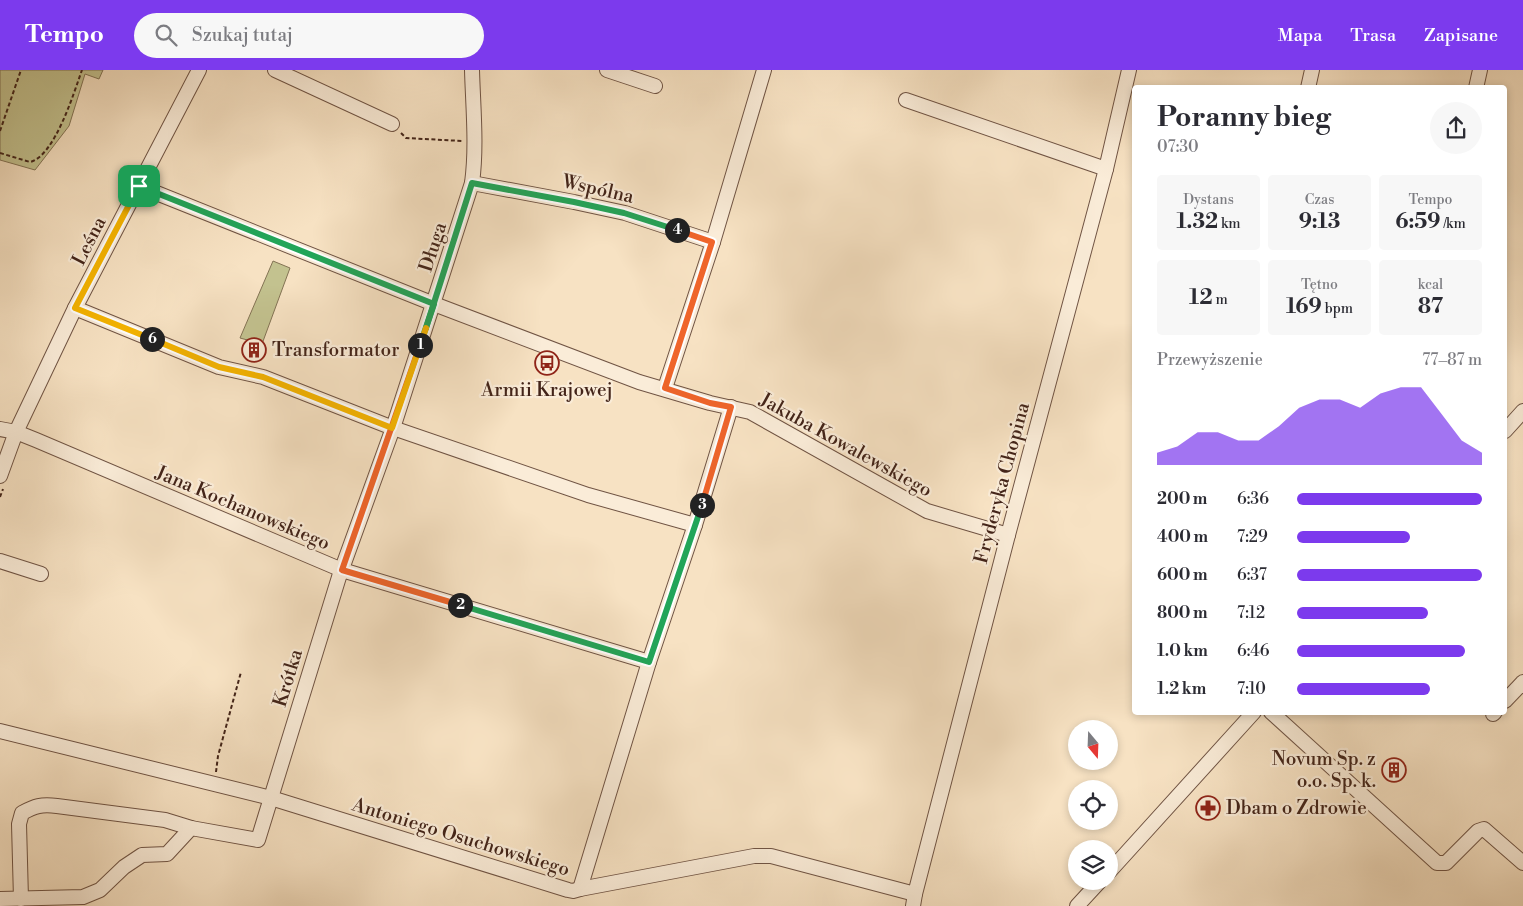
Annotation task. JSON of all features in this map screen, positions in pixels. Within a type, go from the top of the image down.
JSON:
[{"type":"street","name":"Leśna","points":[[0,476],[16,432],[75,308],[199,70]]},
{"type":"street","points":[[275,70],[392,124]]},
{"type":"street","name":"Długa","points":[[342,570],[434,304],[472,183],[474,142],[472,70]]},
{"type":"street","points":[[607,70],[655,86]]},
{"type":"street","points":[[139,186],[434,304],[639,382],[665,388],[764,70]]},
{"type":"street","name":"Fryderyka Chopina","points":[[914,900],[1008,535],[1106,169],[1129,70]]},
{"type":"street","points":[[1309,85],[1312,70]]},
{"type":"street","points":[[1477,85],[1480,70]]},
{"type":"street","points":[[906,100],[1106,169]]},
{"type":"street","name":"Wspólna","points":[[472,183],[624,213],[712,242]]},
{"type":"street","points":[[75,308],[219,367],[263,377],[392,428],[588,495],[696,526]]},
{"type":"street","name":"Jakuba Kowalewskiego","points":[[665,388],[710,403],[750,412],[927,511],[1008,535]]},
{"type":"street","points":[[580,889],[649,662],[696,526],[731,407]]},
{"type":"street","points":[[1507,429],[1523,411]]},
{"type":"street","name":"Jana Kochanowskiego","points":[[0,429],[16,432],[342,570],[649,662]]},
{"type":"street","points":[[0,561],[40,574]]},
{"type":"street","name":"Krótka","points":[[191,828],[258,840],[342,570]]},
{"type":"street","points":[[1507,699],[1523,682]]},
{"type":"street","points":[[1118,862],[1251,715]]},
{"type":"street","points":[[1274,715],[1437,863],[1446,863],[1478,831],[1484,829],[1523,862]]},
{"type":"street","name":"Antoniego Osuchowskiego","points":[[0,731],[271,798],[568,890],[574,891],[754,856],[771,856],[914,900]]},
{"type":"street","points":[[0,899],[22,899],[82,897],[100,890],[124,867],[142,855],[167,854],[191,828],[165,820],[42,804],[32,808],[22,814],[19,824],[22,899]]},
{"type":"street","points":[[1077,906],[1092,890]]},
{"type":"path","points":[[0,131],[21,70]]},
{"type":"path","points":[[0,153],[30,162],[42,154],[63,122],[82,70]]},
{"type":"path","points":[[392,124],[406,138],[474,142]]},
{"type":"path","points":[[215,774],[218,756],[241,672]]},
{"type":"shaded area","points":[[0,70],[103,70],[99,79],[85,74],[69,126],[35,170],[0,160]]},
{"type":"shaded area","points":[[273,261],[290,268],[262,344],[240,338]]},
{"type":"place","name":"Transformator","points":[[254,350]]},
{"type":"place","name":"Armii Krajowej","points":[[547,363]]},
{"type":"place","name":"Novum Sp. z o.o. Sp. k.","points":[[1394,770]]},
{"type":"place","name":"Dbam o Zdrowie","points":[[1208,808]]},
{"type":"route","points":[[139,186],[75,308],[219,367],[263,377],[392,428],[413,366],[434,304],[472,183],[624,213],[712,242],[665,388],[710,403],[731,407],[696,526],[649,662],[342,570],[392,428],[434,304],[139,186]]}]
